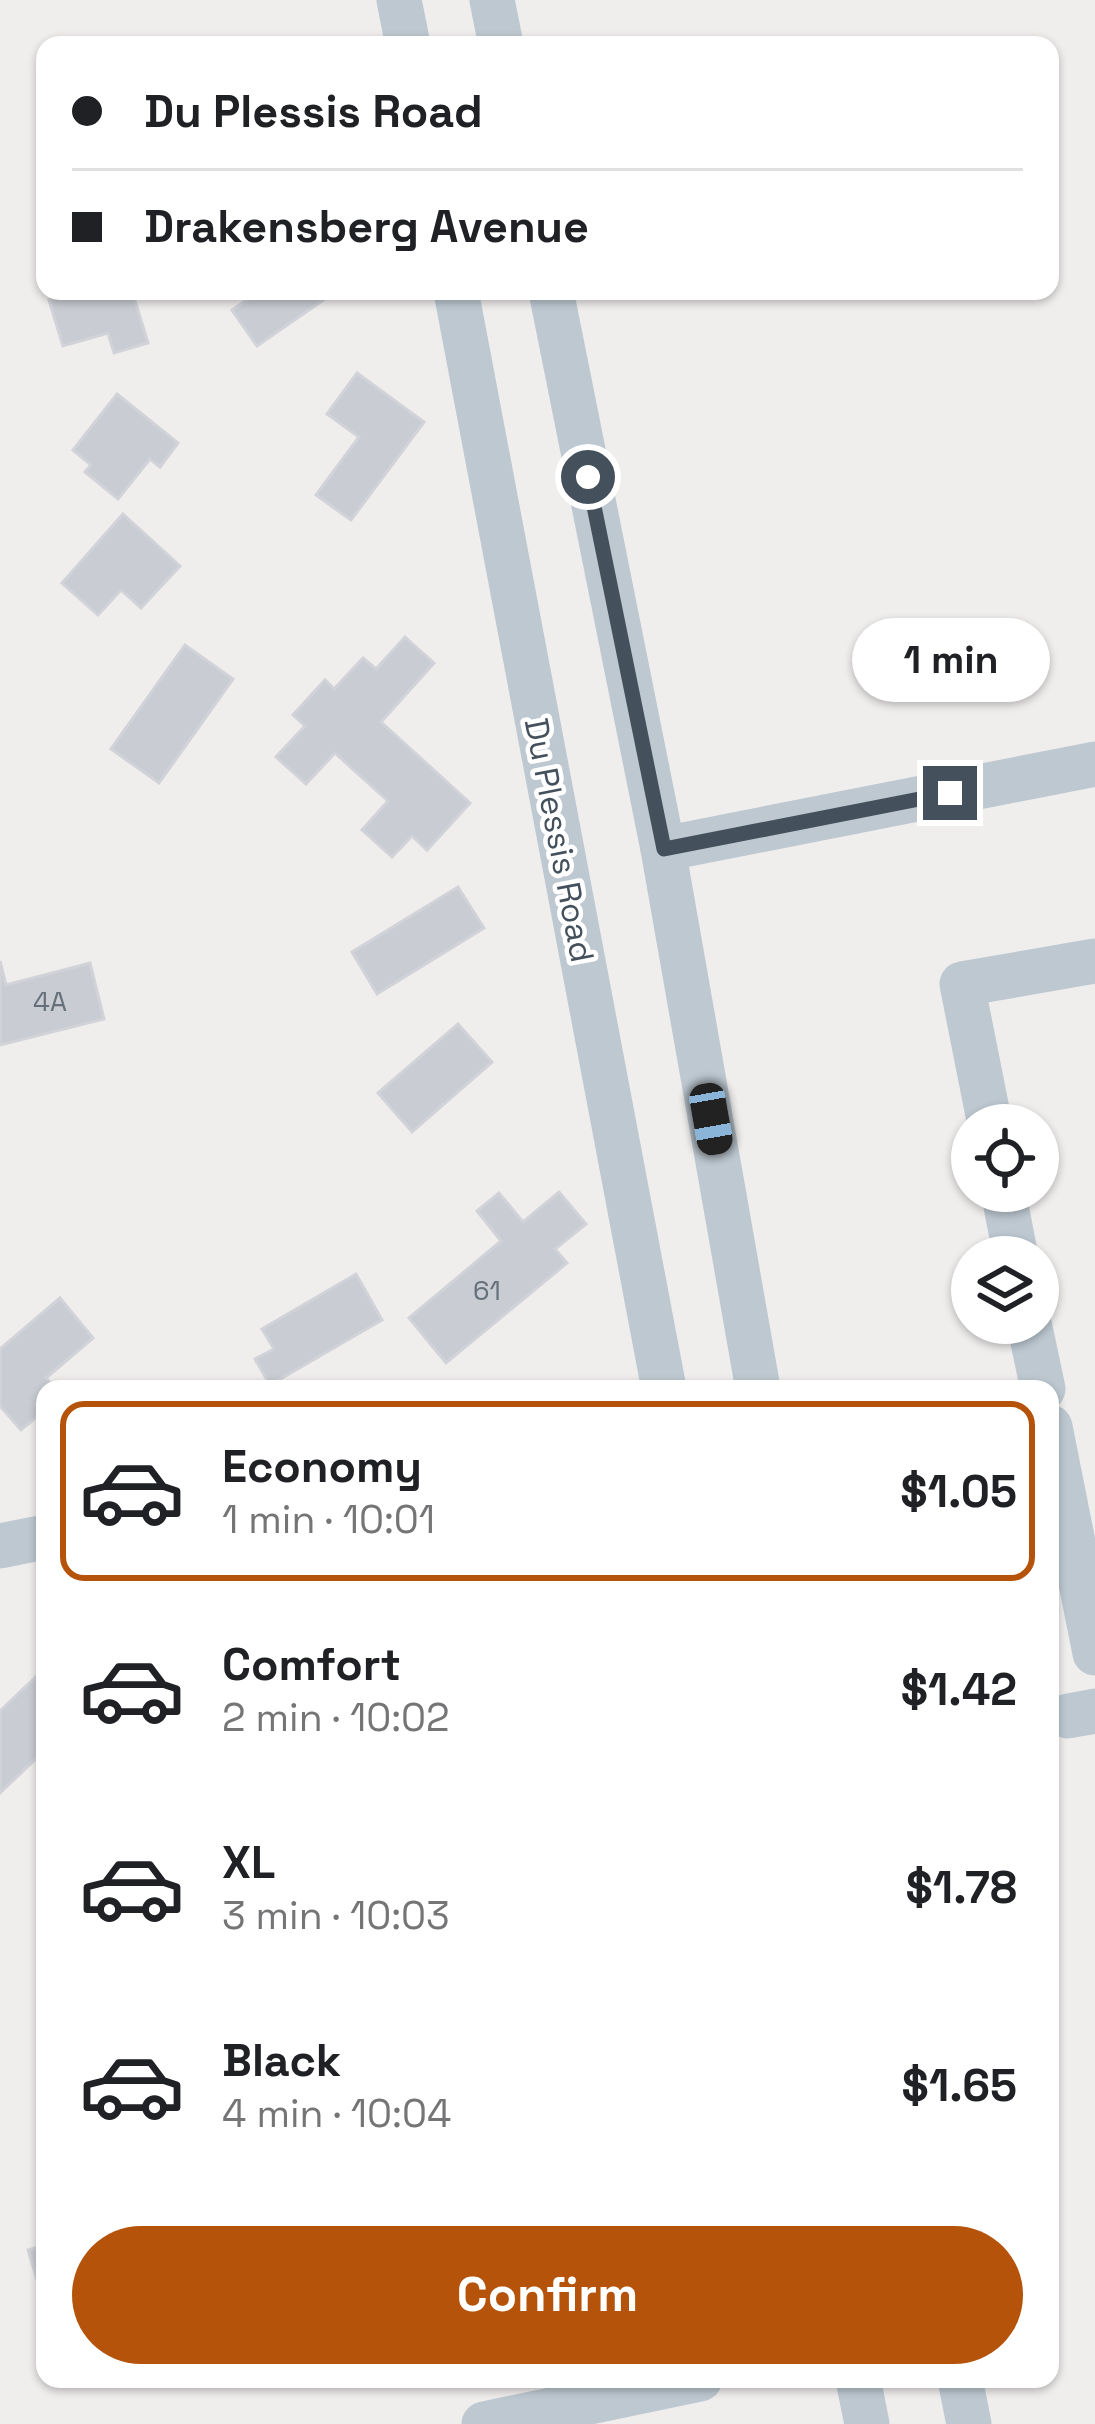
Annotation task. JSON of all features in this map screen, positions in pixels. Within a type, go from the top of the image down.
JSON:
[{"type":"street","points":[[399,0],[406,36]]},
{"type":"street","points":[[492,0],[499,36]]},
{"type":"street","name":"Du Plessis Road","points":[[459,300],[662,1380]]},
{"type":"street","points":[[553,300],[664,849],[756,1380]]},
{"type":"street","points":[[664,849],[1095,764]]},
{"type":"street","points":[[986,1104],[962,984],[1095,961]]},
{"type":"street","points":[[1034,1344],[1040,1380]]},
{"type":"street","points":[[1059,1471],[1095,1653]]},
{"type":"street","points":[[0,1546],[36,1539]]},
{"type":"street","points":[[484,2424],[657,2388]]},
{"type":"street","points":[[860,2388],[867,2424]]},
{"type":"street","points":[[962,2388],[969,2424]]},
{"type":"building","points":[[49,300],[135,300],[148,343],[114,353],[108,333],[63,346]]},
{"type":"building","points":[[246,300],[323,300],[257,346],[232,310]]},
{"type":"building","points":[[357,373],[424,422],[351,520],[316,495],[359,437],[327,414]]},
{"type":"building","points":[[117,394],[178,443],[160,467],[150,459],[118,499],[85,472],[91,465],[73,450]]},
{"type":"building","points":[[123,514],[180,566],[141,608],[121,590],[98,615],[62,583]]},
{"type":"building","points":[[405,637],[434,663],[381,722],[470,803],[427,850],[412,836],[392,857],[362,830],[388,801],[335,753],[306,784],[276,757],[305,726],[293,715],[325,680],[334,689],[363,658],[376,669]]},
{"type":"building","points":[[185,645],[233,679],[159,783],[111,749]]},
{"type":"building","points":[[458,887],[484,928],[377,994],[352,952]]},
{"type":"building","points":[[0,961],[6,985],[90,963],[104,1019],[0,1045]]},
{"type":"building","points":[[458,1024],[492,1062],[412,1132],[378,1093]]},
{"type":"building","points":[[559,1192],[586,1224],[555,1249],[567,1263],[446,1363],[409,1318],[501,1241],[477,1211],[499,1193],[523,1222]]},
{"type":"building","points":[[356,1274],[382,1320],[279,1380],[267,1380],[255,1359],[274,1349],[262,1329]]},
{"type":"building","points":[[60,1298],[93,1338],[48,1380],[36,1380],[36,1418],[21,1430],[0,1406],[0,1349]]},
{"type":"building","points":[[36,1677],[36,1759],[0,1793],[0,1711]]},
{"type":"building","points":[[36,2248],[36,2276],[28,2250]]},
{"type":"route","points":[[588,477],[664,849],[950,793]]}]
